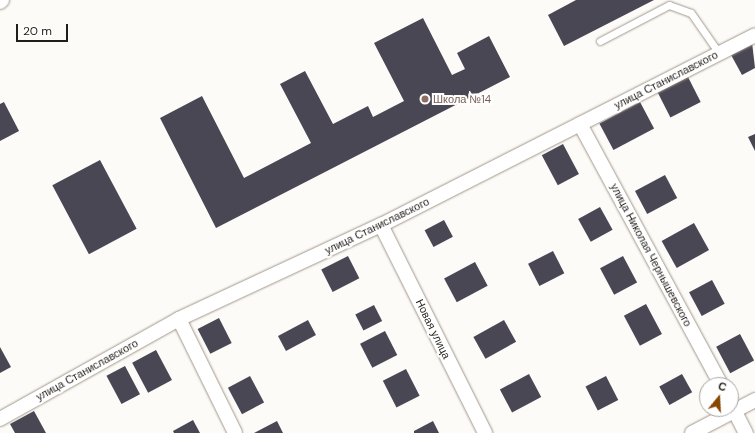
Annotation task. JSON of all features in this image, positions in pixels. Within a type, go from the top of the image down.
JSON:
[{"type":"street","name":"улица Станиславского","points":[[0,419],[179,319],[381,225],[755,35]]},
{"type":"street","name":"улица Николая Чернышевского","points":[[580,124],[717,377]]},
{"type":"street","name":"Новая улица","points":[[381,225],[485,433]]},
{"type":"street","points":[[179,319],[235,433]]},
{"type":"street","points":[[739,405],[755,400]]},
{"type":"street","points":[[692,433],[717,417]]},
{"type":"street","points":[[738,417],[746,433]]},
{"type":"lane","points":[[600,41],[669,5],[691,13],[719,54]]},
{"type":"building","points":[[576,0],[654,0],[564,46],[548,15]]},
{"type":"building","points":[[423,18],[452,75],[465,69],[457,53],[489,36],[510,77],[216,228],[160,118],[202,96],[244,178],[311,143],[280,84],[305,71],[333,124],[368,106],[373,117],[404,101],[374,43]]},
{"type":"building","points":[[752,42],[755,68],[742,75],[730,53]]},
{"type":"building","points":[[688,77],[701,102],[670,117],[658,92]]},
{"type":"building","points":[[4,102],[19,131],[0,141],[0,104]]},
{"type":"building","points":[[640,102],[654,128],[613,150],[599,124]]},
{"type":"building","points":[[755,134],[755,151],[748,137]]},
{"type":"building","points":[[563,144],[579,174],[558,185],[542,155]]},
{"type":"building","points":[[100,160],[137,229],[89,254],[52,185]]},
{"type":"building","points":[[665,175],[677,198],[647,214],[635,191]]},
{"type":"building","points":[[600,207],[613,230],[591,242],[578,219]]},
{"type":"building","points":[[444,220],[453,237],[433,247],[425,230]]},
{"type":"building","points":[[694,223],[709,250],[677,268],[662,241]]},
{"type":"building","points":[[553,251],[564,273],[539,286],[528,264]]},
{"type":"building","points":[[348,256],[359,278],[333,292],[321,270]]},
{"type":"building","points":[[623,256],[637,282],[614,295],[600,268]]},
{"type":"building","points":[[475,262],[488,286],[457,302],[444,278]]},
{"type":"building","points":[[712,280],[725,304],[702,316],[689,292]]},
{"type":"building","points":[[646,304],[662,334],[640,346],[624,316]]},
{"type":"building","points":[[374,305],[382,321],[363,331],[355,315]]},
{"type":"building","points":[[219,318],[232,343],[210,354],[198,329]]},
{"type":"building","points":[[308,320],[316,335],[286,351],[278,336]]},
{"type":"building","points":[[504,320],[516,342],[486,359],[473,337]]},
{"type":"building","points":[[385,331],[397,355],[372,368],[360,344]]},
{"type":"building","points":[[740,334],[754,360],[730,373],[716,347]]},
{"type":"building","points":[[0,347],[11,367],[0,373]]},
{"type":"building","points":[[156,350],[172,380],[148,393],[132,363]]},
{"type":"building","points":[[125,366],[140,394],[121,404],[106,376]]},
{"type":"building","points":[[406,369],[420,396],[396,408],[383,381]]},
{"type":"building","points":[[529,374],[541,397],[512,412],[500,389]]},
{"type":"building","points":[[682,374],[692,392],[669,405],[659,387]]},
{"type":"building","points":[[250,376],[264,402],[242,414],[228,388]]},
{"type":"building","points":[[606,376],[618,400],[598,410],[586,386]]},
{"type":"building","points":[[34,411],[46,433],[15,433],[10,424]]},
{"type":"building","points":[[193,420],[200,433],[174,433],[173,431]]},
{"type":"building","points":[[277,421],[283,433],[254,433]]},
{"type":"building","points":[[433,421],[439,433],[414,433],[414,431]]},
{"type":"place","name":"Школа №14","points":[[425,99]]}]
